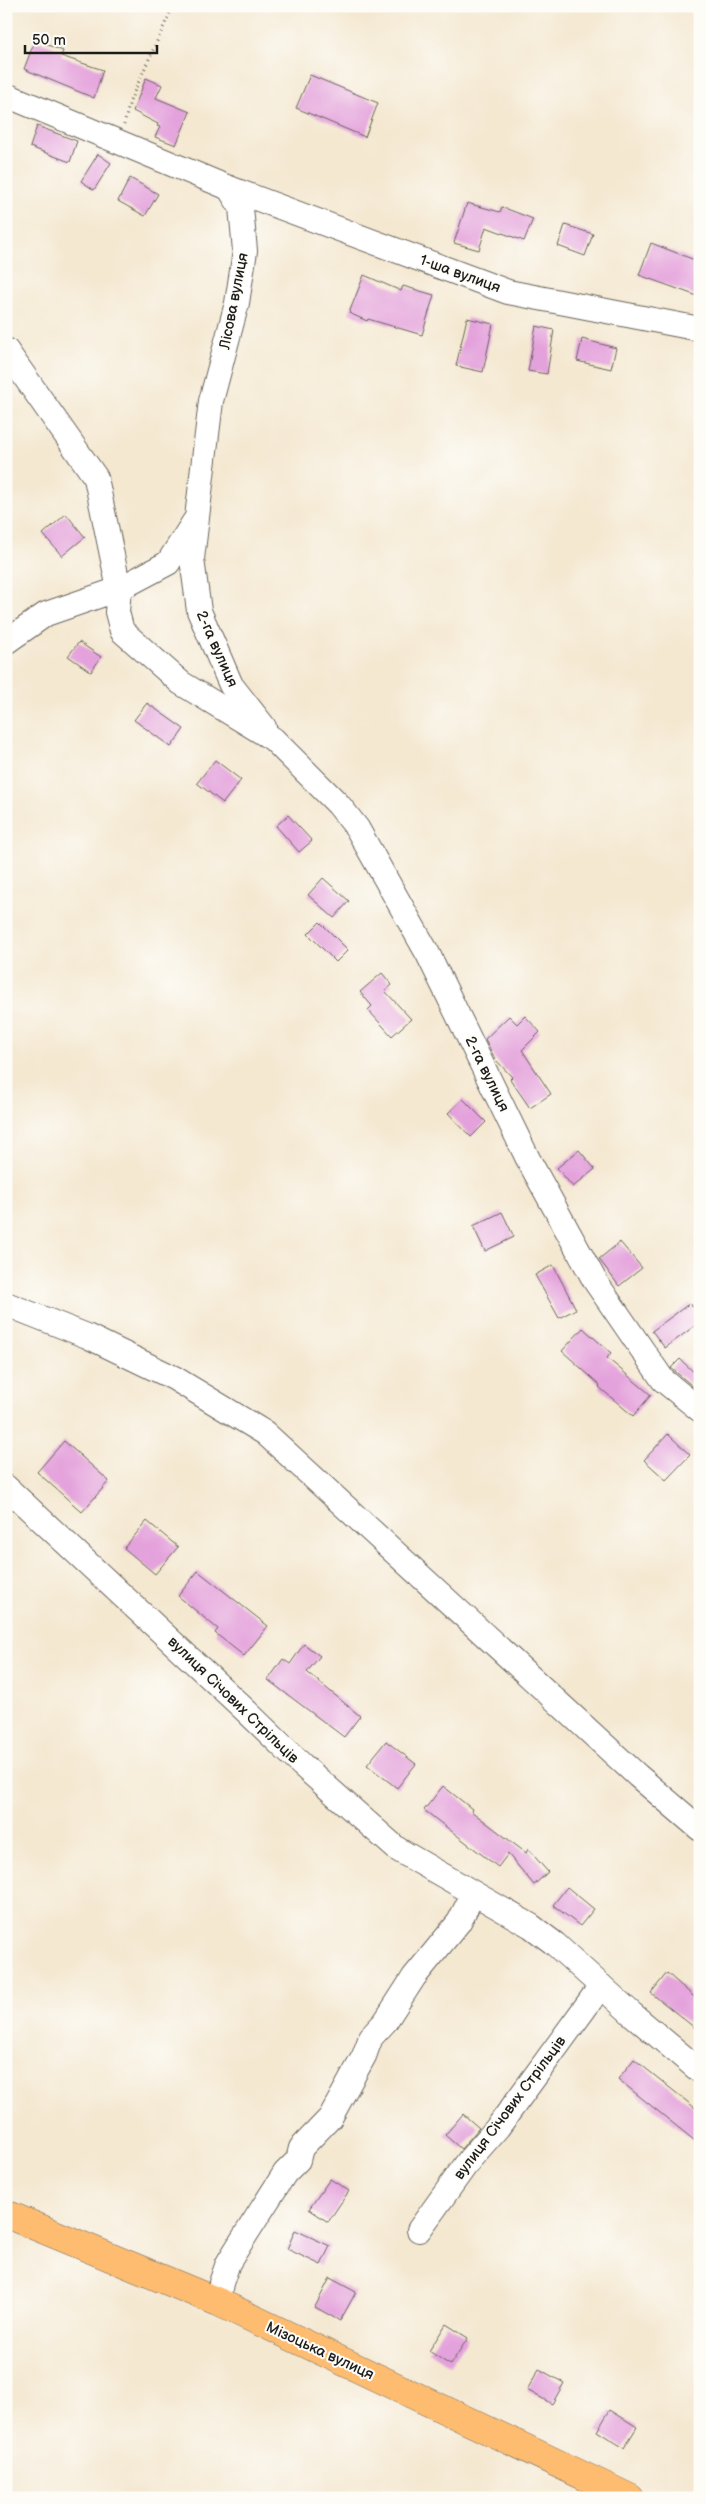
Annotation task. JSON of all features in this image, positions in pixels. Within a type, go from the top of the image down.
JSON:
[{"type":"main road","name":"Мізоцька вулиця","points":[[6,2214],[218,2302],[630,2498]]},
{"type":"street","points":[[6,95],[229,188]]},
{"type":"street","name":"1-ша вулиця","points":[[229,188],[508,292],[700,329]]},
{"type":"street","name":"Лісова вулиця","points":[[6,642],[46,614],[119,589],[168,563],[198,517],[211,401],[236,303],[245,251],[241,207],[229,188]]},
{"type":"street","points":[[6,350],[96,478],[119,589]]},
{"type":"street","name":"2-га вулиця","points":[[198,517],[192,559],[199,612],[231,685],[273,739],[338,804],[357,828],[428,954],[528,1159],[595,1281],[663,1380],[700,1410]]},
{"type":"street","name":"2-га вулиця","points":[[119,589],[116,612],[122,631],[181,683],[273,739]]},
{"type":"street","points":[[6,1304],[87,1336],[174,1378],[265,1433],[638,1776],[700,1829]]},
{"type":"street","name":"вулиця Січових Стрільців","points":[[6,1487],[397,1849],[531,1926],[555,1944],[700,2071]]},
{"type":"street","points":[[218,2302],[221,2282],[228,2263],[241,2242],[285,2173],[298,2160],[301,2148],[330,2118],[364,2056],[371,2037],[385,2022],[414,1977],[459,1922],[473,1894]]},
{"type":"street","name":"вулиця Січових Стрільців","points":[[419,2230],[470,2159],[498,2127],[601,1986]]},
{"type":"path","points":[[120,142],[130,101],[173,6]]},
{"type":"building","points":[[35,40],[63,51],[61,56],[103,70],[94,98],[24,69]]},
{"type":"building","points":[[310,75],[378,103],[365,137],[296,108]]},
{"type":"building","points":[[146,78],[162,85],[156,98],[190,112],[176,145],[155,137],[160,127],[157,126],[158,124],[133,111]]},
{"type":"building","points":[[37,126],[77,141],[70,162],[30,147]]},
{"type":"building","points":[[98,154],[111,163],[94,190],[81,181]]},
{"type":"building","points":[[130,178],[158,194],[145,216],[118,201]]},
{"type":"building","points":[[467,203],[500,212],[502,207],[533,219],[524,241],[486,227],[479,250],[454,243]]},
{"type":"building","points":[[565,225],[593,234],[585,256],[558,246]]},
{"type":"building","points":[[651,243],[700,262],[700,297],[639,275]]},
{"type":"building","points":[[364,275],[401,291],[403,286],[434,295],[422,335],[368,319],[367,321],[349,313]]},
{"type":"building","points":[[467,318],[493,324],[483,372],[456,366]]},
{"type":"building","points":[[536,326],[554,330],[547,374],[528,371]]},
{"type":"building","points":[[582,339],[616,348],[611,369],[577,361]]},
{"type":"building","points":[[66,514],[85,537],[62,556],[43,534]]},
{"type":"building","points":[[79,642],[101,657],[91,672],[68,656]]},
{"type":"building","points":[[147,703],[184,729],[171,747],[134,720]]},
{"type":"building","points":[[215,760],[241,780],[223,803],[197,783]]},
{"type":"building","points":[[288,815],[312,841],[299,852],[276,826]]},
{"type":"building","points":[[323,878],[349,901],[334,918],[308,895]]},
{"type":"building","points":[[320,922],[348,950],[336,962],[308,934]]},
{"type":"building","points":[[382,973],[392,985],[385,991],[411,1019],[392,1036],[368,1010],[372,1006],[360,992]]},
{"type":"building","points":[[509,1016],[517,1024],[525,1016],[540,1032],[522,1050],[551,1094],[530,1108],[510,1079],[512,1077],[495,1059],[485,1039]]},
{"type":"building","points":[[463,1099],[486,1122],[471,1137],[448,1113]]},
{"type":"building","points":[[579,1150],[595,1169],[573,1187],[557,1168]]},
{"type":"building","points":[[502,1212],[514,1237],[485,1251],[473,1226]]},
{"type":"building","points":[[620,1242],[642,1268],[619,1286],[599,1259]]},
{"type":"building","points":[[553,1265],[576,1309],[559,1318],[535,1275]]},
{"type":"building","points":[[690,1303],[700,1316],[700,1322],[665,1348],[652,1331]]},
{"type":"building","points":[[583,1328],[611,1353],[607,1358],[651,1395],[633,1416],[599,1387],[600,1385],[562,1351]]},
{"type":"building","points":[[680,1359],[700,1378],[700,1385],[696,1389],[671,1368]]},
{"type":"building","points":[[668,1434],[690,1455],[666,1480],[644,1460]]},
{"type":"building","points":[[64,1441],[109,1481],[82,1512],[37,1472]]},
{"type":"building","points":[[147,1521],[178,1547],[155,1574],[124,1548]]},
{"type":"building","points":[[198,1571],[268,1626],[244,1656],[215,1633],[218,1629],[178,1596]]},
{"type":"building","points":[[304,1644],[320,1656],[307,1672],[360,1716],[344,1737],[268,1680],[283,1659],[290,1664]]},
{"type":"building","points":[[386,1741],[416,1764],[397,1788],[367,1765]]},
{"type":"building","points":[[443,1786],[472,1809],[471,1811],[526,1853],[528,1849],[548,1872],[534,1885],[508,1854],[498,1867],[424,1810]]},
{"type":"building","points":[[567,1887],[594,1909],[580,1926],[553,1905]]},
{"type":"building","points":[[667,1973],[700,2002],[700,2032],[651,1993]]},
{"type":"building","points":[[634,2059],[700,2112],[700,2145],[618,2079]]},
{"type":"building","points":[[463,2114],[479,2128],[461,2149],[445,2135]]},
{"type":"building","points":[[330,2179],[349,2191],[328,2222],[309,2209]]},
{"type":"building","points":[[295,2230],[330,2246],[321,2265],[287,2249]]},
{"type":"building","points":[[330,2278],[356,2292],[340,2321],[315,2307]]},
{"type":"building","points":[[446,2324],[468,2338],[450,2365],[429,2351]]},
{"type":"building","points":[[539,2369],[564,2383],[552,2404],[527,2390]]},
{"type":"building","points":[[610,2410],[637,2427],[624,2448],[597,2431]]}]
